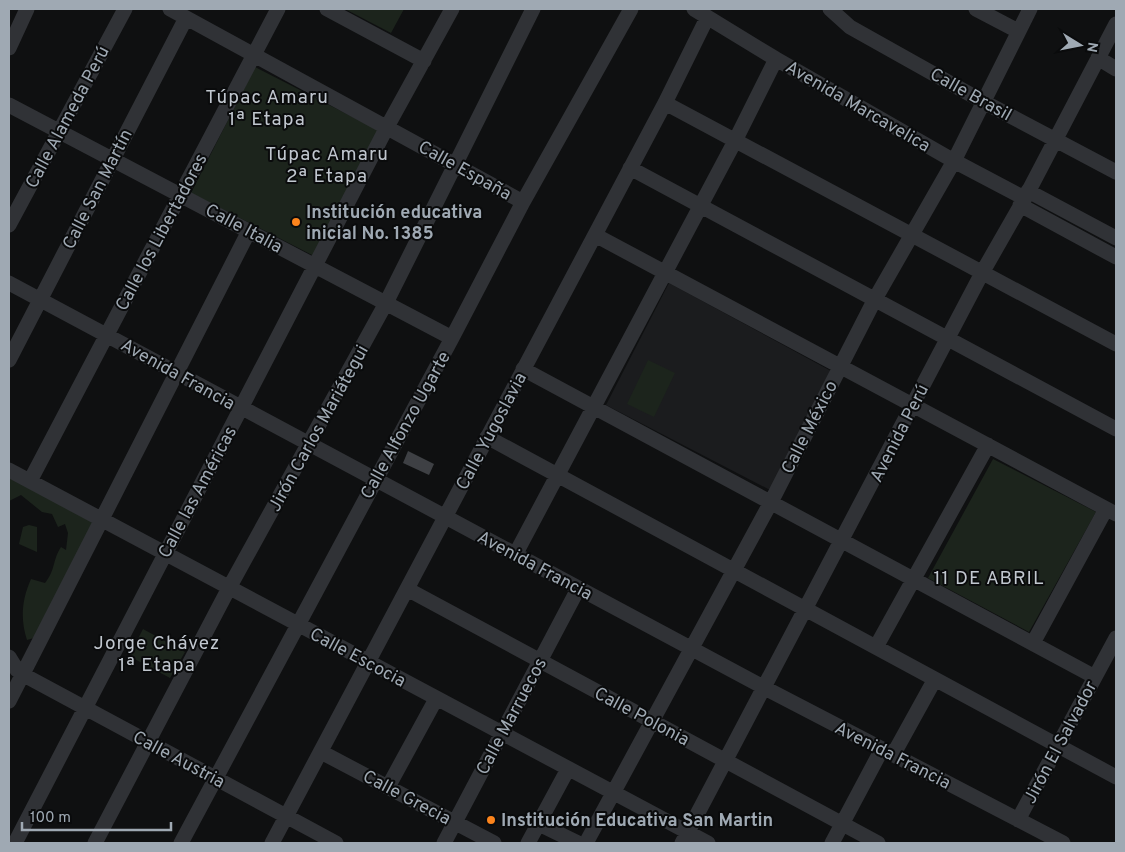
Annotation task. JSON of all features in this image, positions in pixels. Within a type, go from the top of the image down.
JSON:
[{"type":"street","points":[[9,48],[14,20],[27,9]]},
{"type":"street","name":"Calle Alameda Perú","points":[[9,225],[125,9]]},
{"type":"street","name":"Calle España","points":[[170,9],[456,164],[522,202]]},
{"type":"street","name":"Calle los Libertadores","points":[[30,481],[182,196],[278,9]]},
{"type":"street","points":[[327,9],[424,61]]},
{"type":"street","name":"Calle las Américas","points":[[15,843],[387,127],[452,9]]},
{"type":"street","name":"Jirón Carlos Mariátegui","points":[[96,843],[229,588],[386,303],[533,9]]},
{"type":"street","name":"Calle Alfonzo Ugarte","points":[[181,843],[452,338],[522,202],[631,9]]},
{"type":"street","name":"Avenida Marcavelica","points":[[694,9],[776,59],[954,161],[1024,198],[1116,238]]},
{"type":"street","name":"Calle Brasil","points":[[830,9],[850,27],[982,101],[1116,172]]},
{"type":"street","points":[[976,9],[1018,31]]},
{"type":"street","name":"Calle México","points":[[586,843],[771,502],[875,299],[954,161],[982,101],[1030,9]]},
{"type":"street","name":"Calle San Martín","points":[[9,360],[186,18]]},
{"type":"street","name":"Calle Yugoslavia","points":[[272,843],[595,235],[707,18]]},
{"type":"street","name":"Avenida Perú","points":[[685,838],[843,541],[982,273],[1116,24]]},
{"type":"street","points":[[1098,58],[1116,69]]},
{"type":"street","points":[[515,555],[701,206],[776,59]]},
{"type":"street","points":[[664,103],[1116,344]]},
{"type":"street","name":"Calle Italia","points":[[9,105],[452,338]]},
{"type":"street","points":[[630,168],[1116,429]]},
{"type":"street","name":"Avenida Marcavelica","points":[[1024,198],[1116,257]]},
{"type":"street","points":[[9,700],[13,665],[35,648],[249,231]]},
{"type":"street","points":[[595,235],[1111,511],[1033,643]]},
{"type":"street","name":"Avenida Francia","points":[[9,283],[241,409],[310,443],[578,589],[1062,843]]},
{"type":"street","points":[[523,370],[1095,677]]},
{"type":"street","points":[[487,437],[1116,777]]},
{"type":"street","points":[[876,647],[988,445]]},
{"type":"street","name":"Calle Escocia","points":[[9,470],[501,734],[613,792],[685,838],[708,843]]},
{"type":"street","name":"Calle Marruecos","points":[[444,843],[578,589]]},
{"type":"street","name":"Calle Polonia","points":[[407,590],[878,843]]},
{"type":"street","name":"Jirón El Salvador","points":[[1018,820],[1116,638]]},
{"type":"street","name":"Calle Austria","points":[[13,665],[85,709],[336,843]]},
{"type":"street","points":[[832,843],[842,824],[935,679]]},
{"type":"street","points":[[388,787],[436,699]]},
{"type":"street","name":"Calle Grecia","points":[[321,752],[494,843]]},
{"type":"street","points":[[528,843],[568,769]]},
{"type":"street","points":[[539,824],[578,843]]},
{"type":"shaded area","points":[[345,9],[404,9],[391,33]]},
{"type":"shaded area","points":[[255,67],[378,130],[314,256],[191,193]]},
{"type":"shaded area","points":[[669,283],[831,371],[770,490],[606,405]]},
{"type":"shaded area","points":[[648,360],[675,373],[654,417],[627,404]]},
{"type":"shaded area","points":[[993,459],[1096,512],[1029,632],[928,578]]},
{"type":"shaded area","points":[[9,472],[101,518],[37,637],[27,640],[23,624],[23,609],[31,579],[45,583],[61,547],[66,550],[68,533],[65,524],[58,527],[52,514],[42,512],[21,495],[9,501]]},
{"type":"shaded area","points":[[29,525],[37,527],[37,552],[19,544],[23,527]]},
{"type":"shaded area","points":[[143,629],[185,652],[170,678],[129,656]]},
{"type":"building","points":[[408,451],[434,464],[429,475],[403,463]]},
{"type":"place","name":"Institución educativa inicial No. 1385","points":[[296,222]]},
{"type":"place","name":"Institución Educativa San Martin","points":[[491,820]]},
{"type":"district","name":"Túpac Amaru 1ª Etapa","points":[[267,107]]},
{"type":"district","name":"Túpac Amaru 2ª Etapa","points":[[327,164]]},
{"type":"district","name":"11 DE ABRIL","points":[[989,577]]},
{"type":"district","name":"Jorge Chávez 1ª Etapa","points":[[157,653]]}]
